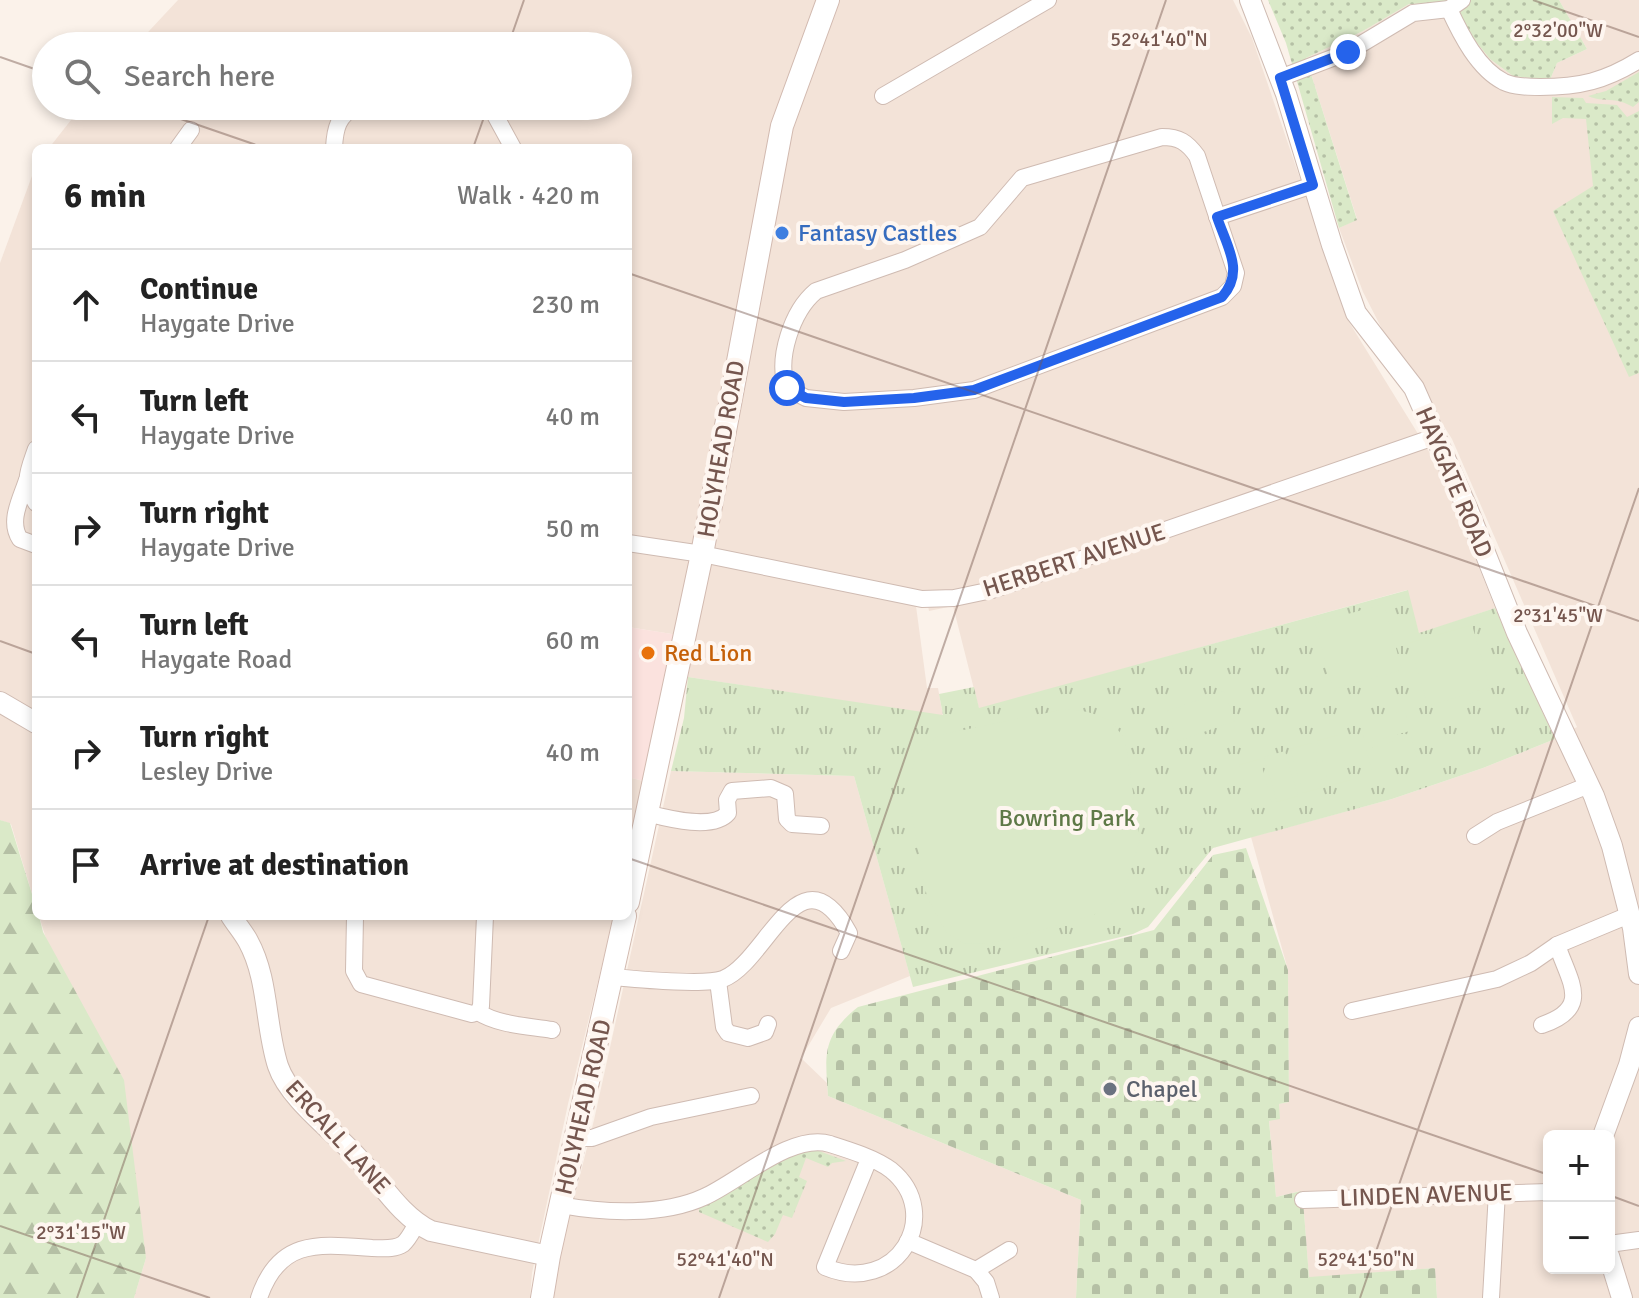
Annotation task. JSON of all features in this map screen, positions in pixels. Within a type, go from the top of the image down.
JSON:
[{"type":"main road","name":"HOLYHEAD ROAD","points":[[632,881],[702,554],[782,126],[828,0]]},
{"type":"main road","name":"HOLYHEAD ROAD","points":[[542,1298],[624,920]]},
{"type":"street","points":[[883,96],[1048,0]]},
{"type":"street","name":"HAYGATE ROAD","points":[[1250,0],[1280,78],[1356,313],[1414,388],[1437,436],[1517,633],[1589,785],[1612,846],[1634,923],[1639,974]]},
{"type":"street","points":[[1280,78],[1348,52],[1413,13],[1455,5],[1462,37],[1486,68],[1504,82],[1525,87],[1583,85],[1616,74],[1639,60]]},
{"type":"street","points":[[334,144],[339,120]]},
{"type":"street","points":[[498,120],[511,144]]},
{"type":"street","points":[[181,144],[191,130]]},
{"type":"street","points":[[1162,137],[1176,137],[1189,145],[1197,156],[1217,217],[1236,273],[1233,286],[1222,297],[974,390],[914,398],[844,402],[806,398],[787,388],[782,374],[792,325],[805,301],[816,291],[905,260],[980,227],[1022,178],[1162,137]]},
{"type":"street","points":[[1217,217],[1313,185]]},
{"type":"street","name":"HERBERT AVENUE","points":[[632,544],[702,554],[873,591],[922,599],[954,598],[992,590],[1437,436]]},
{"type":"street","points":[[32,463],[14,525],[20,539],[32,544]]},
{"type":"street","points":[[27,480],[27,489],[32,497]]},
{"type":"street","points":[[0,702],[32,721]]},
{"type":"street","points":[[1475,836],[1497,822],[1589,785]]},
{"type":"street","points":[[646,813],[689,822],[721,819],[728,813],[727,800],[732,791],[771,788],[785,794],[787,819],[792,824],[821,826]]},
{"type":"street","points":[[612,977],[718,981],[729,977],[748,962],[777,921],[802,903],[823,902],[831,907],[849,933],[841,951]]},
{"type":"street","name":"ERCALL LANE","points":[[234,920],[249,942],[260,975],[279,1069],[294,1093],[359,1158],[417,1223],[431,1231],[549,1256]]},
{"type":"street","points":[[355,920],[354,971],[361,984],[472,1014],[478,1012],[481,1006],[485,920]]},
{"type":"street","points":[[1361,1003],[1497,979],[1531,963],[1557,945],[1634,923]]},
{"type":"street","points":[[1542,1025],[1565,1016],[1572,1007],[1573,991],[1557,945]]},
{"type":"street","points":[[718,981],[724,1027],[728,1033],[748,1038],[765,1032],[768,1024]]},
{"type":"street","points":[[478,1012],[508,1023],[552,1030]]},
{"type":"street","points":[[1605,1130],[1639,1027]]},
{"type":"street","points":[[576,1138],[592,1138],[651,1117],[751,1096]]},
{"type":"street","points":[[560,1205],[604,1211],[644,1210],[687,1203],[704,1197],[793,1147],[811,1142],[826,1143],[869,1159],[892,1171],[906,1189],[913,1208],[913,1228],[908,1241],[899,1255],[872,1273],[839,1273],[825,1267],[869,1159]]},
{"type":"street","points":[[1491,1298],[1497,1192]]},
{"type":"street","name":"LINDEN AVENUE","points":[[1303,1200],[1543,1192]]},
{"type":"street","points":[[259,1298],[273,1268],[296,1250],[318,1245],[393,1248],[406,1241],[417,1223]]},
{"type":"street","points":[[1615,1243],[1639,1240]]},
{"type":"street","points":[[908,1241],[976,1270],[986,1282],[991,1298]]},
{"type":"street","points":[[976,1270],[1009,1250]]},
{"type":"street","points":[[1615,1274],[1622,1298]]},
{"type":"shaded area","points":[[178,0],[822,0],[678,635],[632,628],[632,144],[52,144],[71,120],[632,120],[632,32],[148,32]]},
{"type":"shaded area","points":[[834,0],[1233,0],[1252,38],[1349,322],[1441,471],[1495,608],[1419,634],[1407,590],[979,709],[953,606],[929,611],[928,606],[916,606],[927,688],[938,688],[943,716],[688,677],[788,142]]},
{"type":"shaded area","points":[[1559,0],[1639,0],[1639,1298],[1437,1298],[1435,1268],[1309,1278],[1300,1191],[1276,1197],[1269,1120],[1279,1104],[1289,1102],[1288,970],[1251,837],[1392,799],[1483,768],[1577,727],[1452,439],[1382,329],[1363,292],[1339,228],[1357,219],[1306,58],[1363,31],[1409,4],[1445,3],[1490,59],[1513,76],[1550,80],[1557,63],[1587,49]]},
{"type":"shaded area","points":[[32,176],[32,894],[11,824],[0,820],[0,263]]},
{"type":"shaded area","points":[[632,628],[678,635],[647,782],[632,778]]},
{"type":"shaded area","points":[[671,771],[854,776],[910,976],[831,1008],[801,1058],[827,1083],[828,1096],[1081,1200],[1076,1298],[553,1298],[555,1274],[594,1120]]},
{"type":"shaded area","points":[[632,778],[647,782],[632,843]]},
{"type":"shaded area","points":[[40,920],[613,920],[568,1104],[532,1273],[530,1298],[134,1298],[146,1258]]},
{"type":"green space","points":[[1268,0],[1559,0],[1587,49],[1557,63],[1550,80],[1513,76],[1490,59],[1445,3],[1409,4],[1363,31],[1306,58],[1357,220],[1339,228],[1286,43]]},
{"type":"green space","points":[[1639,72],[1639,102],[1633,107],[1588,96],[1606,91]]},
{"type":"green space","points":[[1552,97],[1583,98],[1586,103],[1617,105],[1627,117],[1639,111],[1639,373],[1629,377],[1553,211],[1593,186],[1586,119],[1563,118],[1552,124]]},
{"type":"green space","name":"Bowring Park","points":[[1408,590],[1419,633],[1495,608],[1555,739],[1392,799],[1213,848],[1148,927],[1133,934],[913,987],[854,776],[671,771],[684,718],[688,677],[943,715],[939,694],[974,687],[979,708]]},
{"type":"green space","points":[[1384,604],[1402,670],[1333,689],[1315,623]]},
{"type":"green space","points":[[1472,625],[1490,687],[1428,706],[1409,643]]},
{"type":"green space","points":[[1224,691],[1235,721],[1178,741],[1167,711]]},
{"type":"green space","points":[[1066,709],[1088,712],[1111,721],[1125,739],[1140,839],[1124,893],[1102,912],[1010,939],[982,944],[963,943],[946,932],[927,897],[907,787],[916,755],[939,735]]},
{"type":"green space","points":[[1405,710],[1410,731],[1365,743],[1360,722]]},
{"type":"green space","points":[[1338,735],[1350,780],[1329,786],[1317,741]]},
{"type":"green space","points":[[1411,737],[1417,758],[1372,770],[1366,749]]},
{"type":"green space","points":[[1311,743],[1324,787],[1303,793],[1290,749]]},
{"type":"green space","points":[[1285,751],[1298,796],[1277,802],[1264,757]]},
{"type":"green space","points":[[1260,759],[1272,804],[1252,810],[1239,765]]},
{"type":"green space","points":[[0,820],[10,823],[32,894],[32,920],[40,920],[43,932],[124,1080],[146,1258],[134,1298],[0,1298]]},
{"type":"green space","points":[[1246,848],[1288,970],[1289,1102],[1279,1104],[1280,1119],[1269,1121],[1276,1197],[1301,1191],[1309,1277],[1435,1268],[1437,1298],[1076,1298],[1081,1200],[828,1096],[828,1047],[838,1027],[858,1007],[1154,930],[1213,855]]},
{"type":"green space","points":[[811,1148],[846,1161],[832,1163],[828,1167],[806,1158],[799,1177],[807,1181],[792,1218],[783,1215],[768,1242],[699,1212],[699,1206],[776,1162]]},
{"type":"place","name":"Fantasy Castles","points":[[782,233]]},
{"type":"place","name":"Red Lion","points":[[648,653]]},
{"type":"place","name":"Chapel","points":[[1110,1089]]},
{"type":"route","points":[[787,388],[806,398],[844,402],[914,398],[974,390],[1222,297],[1233,286],[1236,273],[1217,217],[1313,185],[1280,78],[1348,52]]}]
